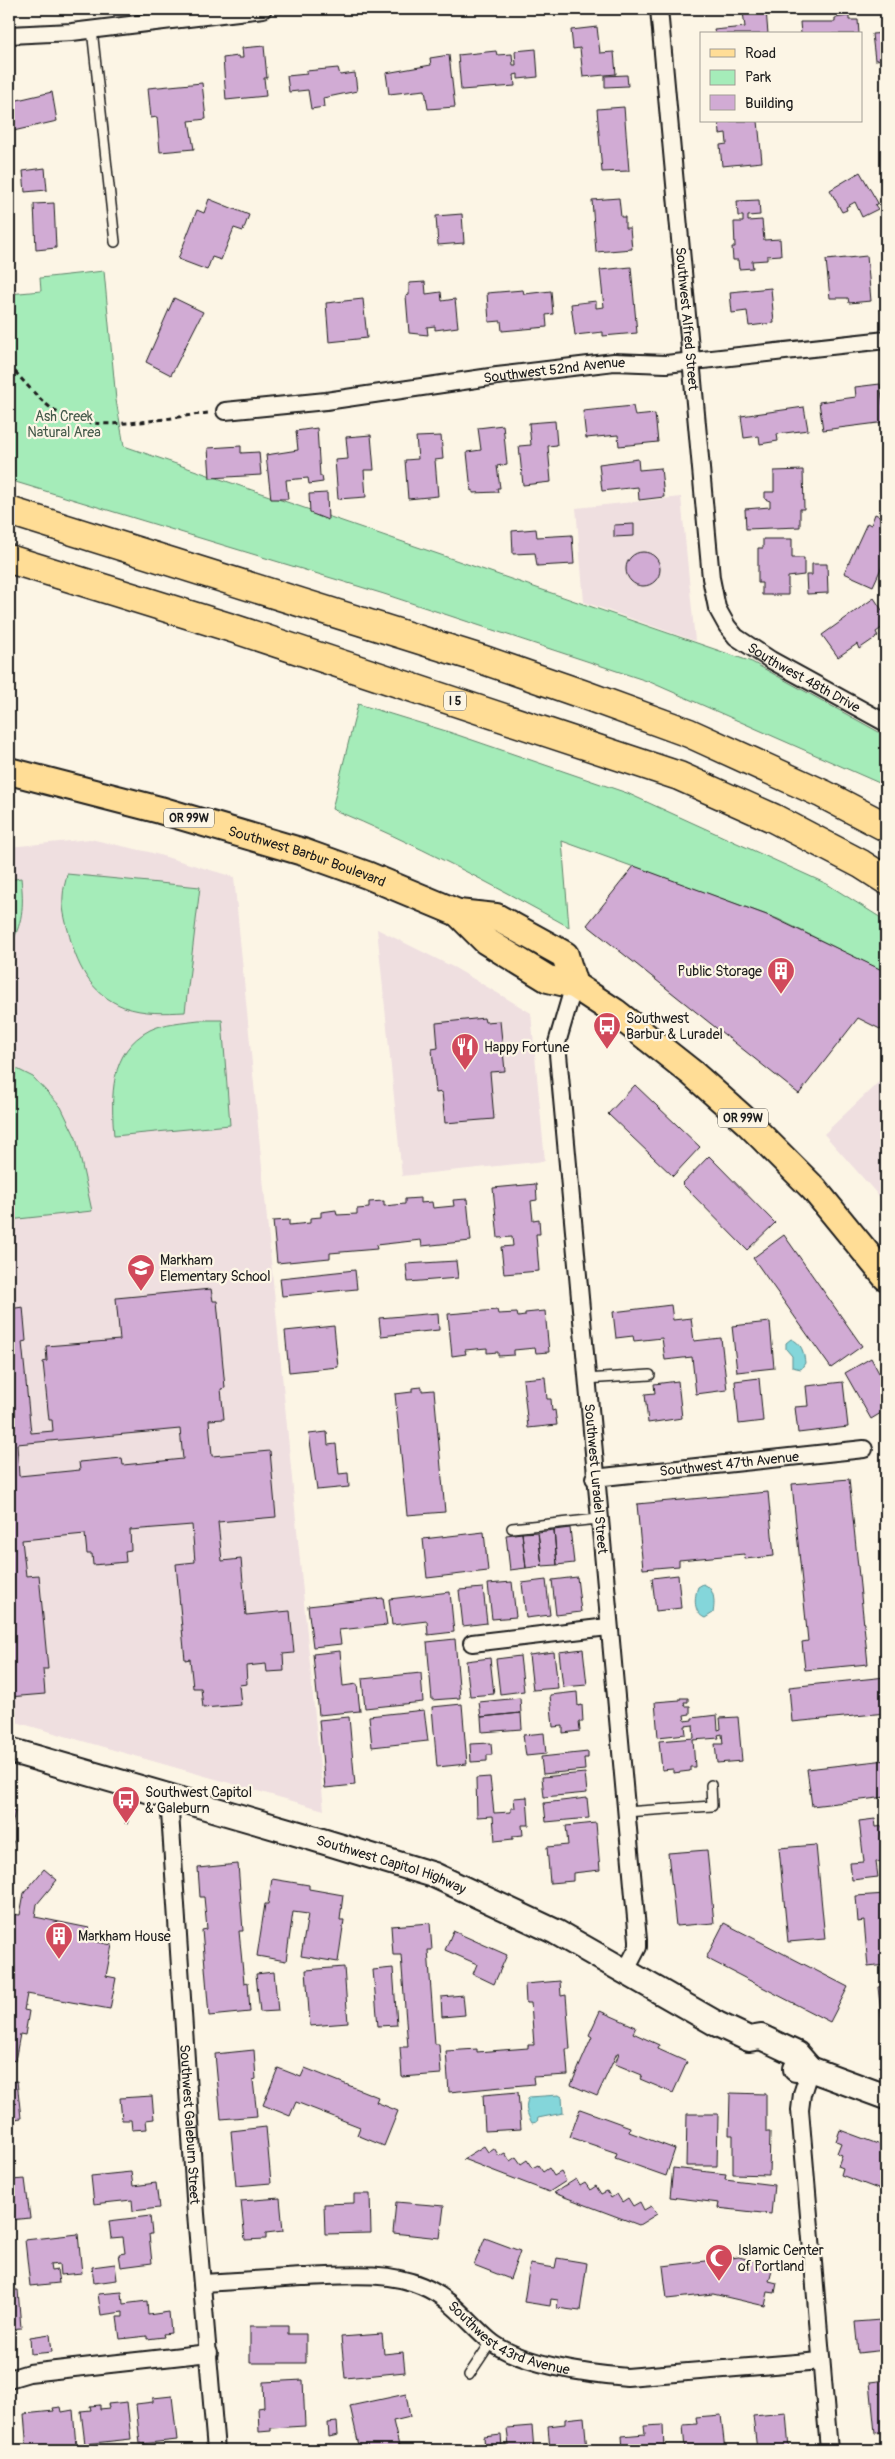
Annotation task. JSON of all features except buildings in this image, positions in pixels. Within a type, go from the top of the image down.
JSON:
[{"type":"highway","points":[[9,511],[481,659],[582,694],[689,733],[823,794],[886,827]]},
{"type":"highway","name":"I 5","points":[[9,559],[245,632],[679,776],[773,818],[861,864],[886,880]]},
{"type":"main road","name":"Southwest Barbur Boulevard","points":[[9,771],[254,836],[367,875],[458,913],[496,918],[565,955],[574,985]]},
{"type":"main road","name":"OR 99W","points":[[574,985],[650,1038],[747,1122],[814,1189],[886,1277]]},
{"type":"main road","name":"Southwest Capitol Highway","points":[[9,1750],[434,1875],[556,1932],[717,2024],[749,2039],[755,2052],[790,2068],[810,2069],[886,2098]]},
{"type":"street","points":[[9,35],[92,29],[263,9]]},
{"type":"street","name":"Southwest Alfred Street","points":[[659,9],[713,595],[717,608],[727,626]]},
{"type":"street","name":"Southwest 52nd Avenue","points":[[225,411],[326,401],[497,376],[614,362],[657,364],[692,362],[886,340]]},
{"type":"street","name":"Southwest 48th Drive","points":[[727,626],[750,648],[884,717]]},
{"type":"street","name":"Southwest Luradel Street","points":[[574,985],[556,1043],[638,1947],[625,1972]]},
{"type":"street","name":"Southwest 47th Avenue","points":[[594,1478],[864,1449]]},
{"type":"street","points":[[472,1643],[608,1628]]},
{"type":"street","name":"Southwest Galeburn Street","points":[[169,1797],[196,2214],[216,2450]]},
{"type":"street","points":[[810,2069],[802,2094],[800,2110],[829,2450]]},
{"type":"street","name":"Southwest 43rd Avenue","points":[[203,2282],[354,2275],[392,2278],[421,2285],[451,2302],[491,2342],[518,2357],[573,2370],[627,2377],[821,2361]]},
{"type":"street","points":[[9,2379],[29,2373],[209,2353]]},
{"type":"lane","points":[[92,29],[115,242]]},
{"type":"lane","points":[[585,1379],[650,1374]]},
{"type":"lane","points":[[512,1528],[598,1519]]},
{"type":"lane","points":[[626,1812],[712,1806],[711,1785]]},
{"type":"lane","points":[[469,2375],[491,2342]]},
{"type":"path","points":[[9,365],[46,403],[69,419],[83,422],[104,424],[225,411]]},
{"type":"shaded area","points":[[681,497],[695,641],[584,602],[576,508]]},
{"type":"shaded area","name":"Markham Elementary School","points":[[90,839],[149,852],[234,877],[324,1810],[9,1720],[9,847]]},
{"type":"shaded area","points":[[377,929],[455,968],[531,1013],[545,1161],[402,1176]]},
{"type":"shaded area","points":[[886,1075],[886,1204],[824,1134]]},
{"type":"green space","name":"Ash Creek Natural Area","points":[[104,271],[116,400],[124,446],[752,662],[886,736],[886,786],[650,682],[384,594],[9,480],[9,294],[41,291],[40,278]]},
{"type":"green space","points":[[358,704],[446,731],[627,793],[827,884],[886,921],[886,973],[778,919],[562,841],[569,927],[452,865],[332,809]]},
{"type":"green space","points":[[67,874],[200,887],[185,1012],[139,1011],[124,1007],[112,1001],[93,986],[75,955],[66,922],[63,909],[63,891]]},
{"type":"green space","points":[[21,878],[20,923],[9,948],[9,880]]},
{"type":"green space","points":[[222,1020],[230,1125],[114,1136],[113,1091],[120,1062],[127,1050],[137,1039],[150,1030],[174,1023]]},
{"type":"green space","points":[[9,1065],[33,1077],[61,1107],[76,1138],[92,1211],[9,1220]]},
{"type":"water","points":[[791,1339],[798,1343],[803,1352],[805,1363],[801,1369],[792,1367],[792,1356],[786,1349],[786,1343]]},
{"type":"water","points":[[703,1584],[710,1589],[714,1600],[713,1613],[705,1618],[696,1609],[698,1587]]},
{"type":"water","points":[[559,2095],[562,2097],[563,2113],[538,2118],[537,2122],[532,2123],[527,2110],[529,2097]]},
{"type":"place","name":"Public Storage","points":[[781,995]]},
{"type":"place","name":"Southwest Barbur & Luradel","points":[[607,1050]]},
{"type":"place","name":"Happy Fortune","points":[[465,1071]]},
{"type":"place","name":"Markham Elementary School","points":[[141,1292]]},
{"type":"place","name":"Southwest Capitol & Galeburn","points":[[126,1824]]},
{"type":"place","name":"Markham House","points":[[59,1960]]},
{"type":"place","name":"Islamic Center of Portland","points":[[719,2282]]}]
